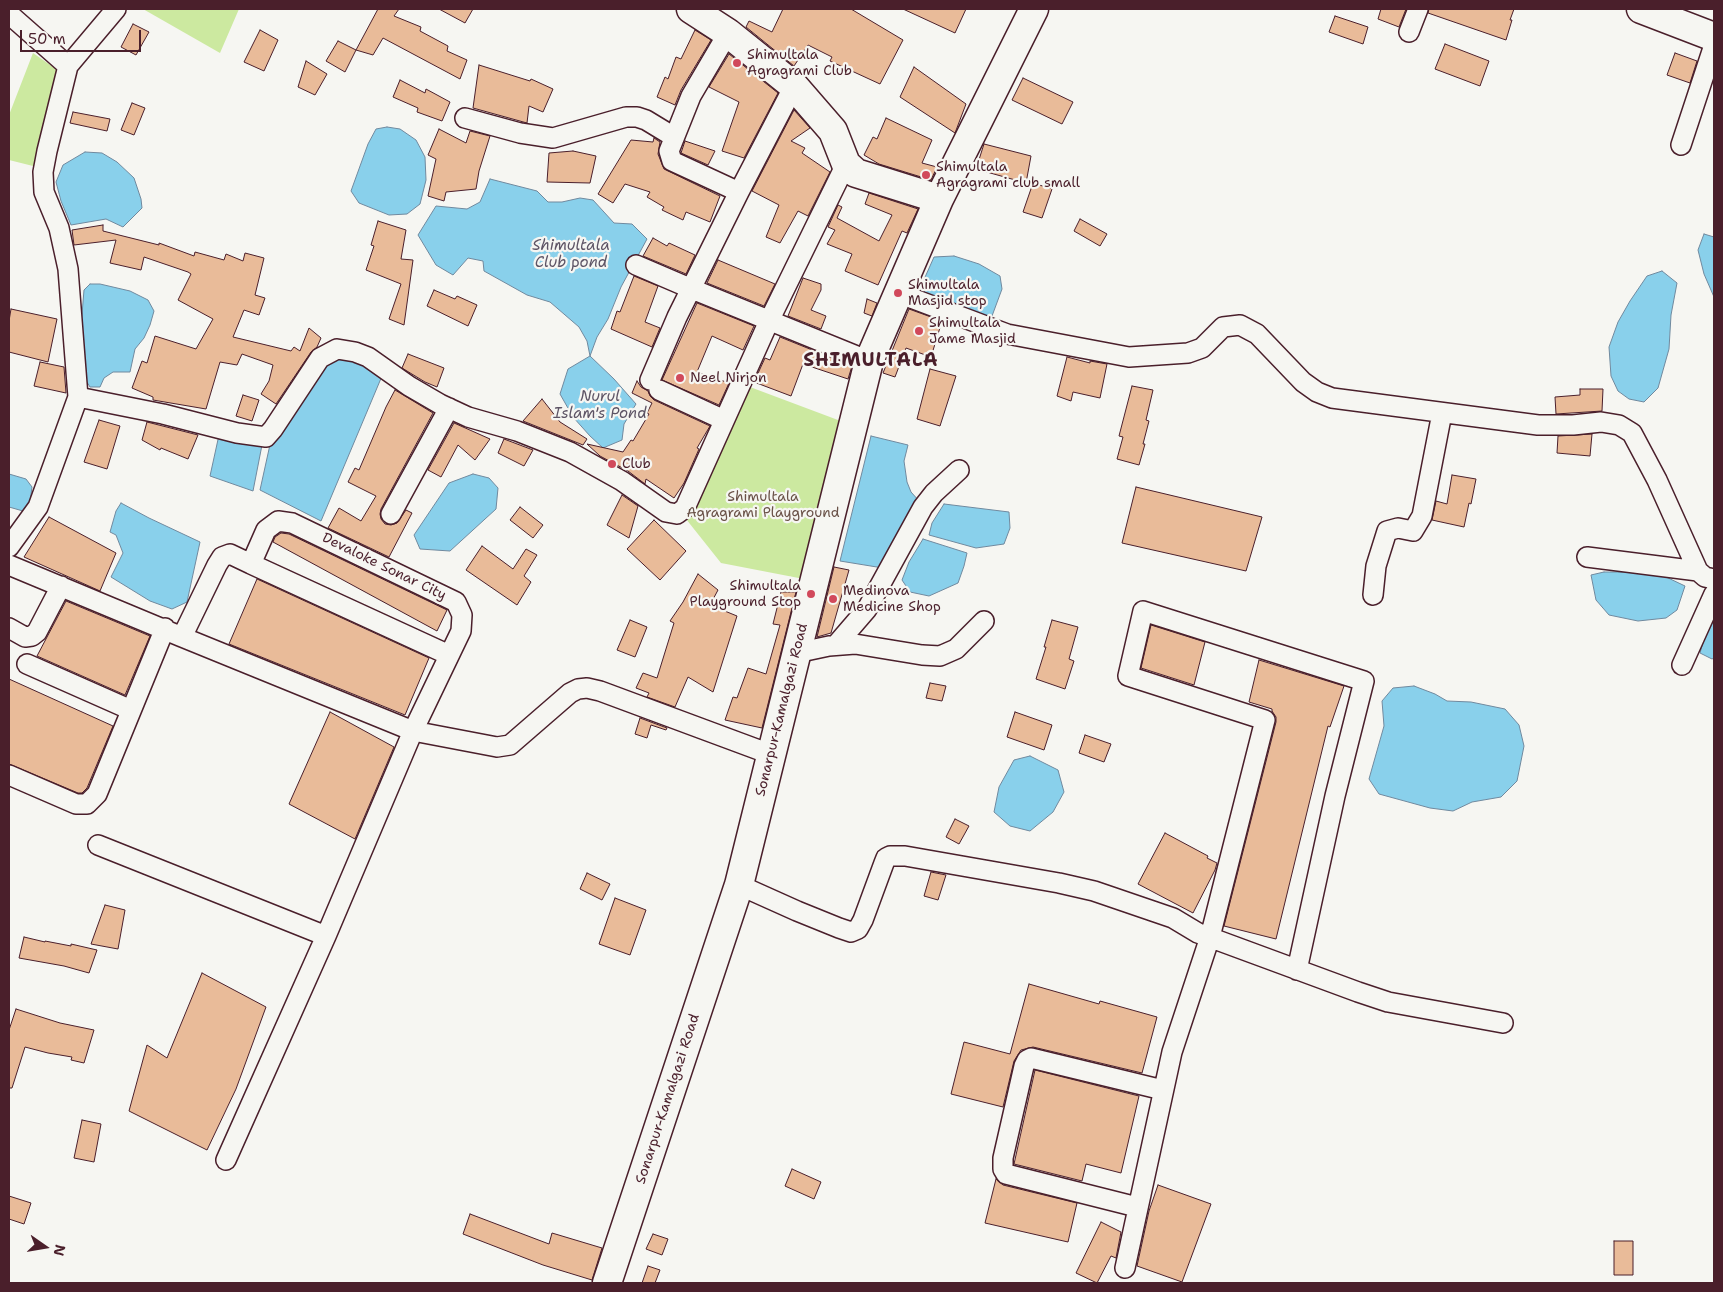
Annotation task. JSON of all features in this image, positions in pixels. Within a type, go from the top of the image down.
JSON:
[{"type":"main road","points":[[691,9],[728,33],[794,86],[833,130],[846,164],[856,173],[939,199]]},
{"type":"main road","name":"Sonarpur-Kamalgazi Road","points":[[607,1283],[739,885],[869,361],[939,199],[1034,9]]},
{"type":"main road","points":[[1641,9],[1714,37]]},
{"type":"street","points":[[9,547],[38,507],[78,397],[68,269],[59,228],[44,192],[43,172],[47,151],[68,66],[116,9]]},
{"type":"street","points":[[1409,32],[1418,9]]},
{"type":"street","points":[[9,14],[68,66]]},
{"type":"street","points":[[728,33],[691,96],[669,151],[672,161],[739,192]]},
{"type":"street","points":[[1681,145],[1714,45]]},
{"type":"street","points":[[724,420],[655,385],[692,289],[739,192],[794,86]]},
{"type":"street","points":[[465,118],[520,133],[553,138],[626,117],[637,117],[646,120],[674,137]]},
{"type":"street","points":[[78,397],[163,414],[237,433],[266,437],[320,358],[337,350],[368,357],[409,386],[468,417],[517,431],[570,452],[622,481],[661,508],[677,514],[685,508],[769,321],[846,164]]},
{"type":"street","points":[[636,264],[692,289],[869,361]]},
{"type":"street","points":[[898,293],[1007,334],[1129,357],[1188,353],[1202,348],[1223,327],[1240,325],[1257,334],[1303,382],[1318,392],[1332,398],[1538,425],[1573,425],[1601,422],[1619,425],[1632,432],[1706,575]]},
{"type":"street","points":[[391,514],[449,408]]},
{"type":"street","points":[[1373,595],[1376,566],[1387,531],[1398,528],[1413,531],[1422,516],[1442,412]]},
{"type":"street","points":[[836,645],[868,609],[923,507],[934,493],[958,470]]},
{"type":"street","name":"Devaloke Sonar City","points":[[226,1160],[326,936],[413,731],[461,630],[462,615],[456,602],[292,523],[278,521],[266,530],[251,564]]},
{"type":"street","points":[[182,637],[217,565],[222,557],[230,554],[449,655]]},
{"type":"street","points":[[1587,558],[1706,575]]},
{"type":"street","points":[[15,567],[413,731],[497,748],[510,745],[570,693],[578,689],[587,688],[759,750],[771,752]]},
{"type":"street","points":[[9,628],[25,637],[32,636],[38,632],[62,586]]},
{"type":"street","points":[[1682,666],[1714,594]]},
{"type":"street","points":[[1125,1268],[1172,1052],[1210,937],[1265,720],[1128,676],[1143,611],[1364,681],[1335,796],[1297,970]]},
{"type":"street","points":[[796,653],[836,645],[855,644],[922,655],[940,656],[956,649],[984,621]]},
{"type":"street","points":[[9,775],[76,804],[87,804],[97,794],[165,628]]},
{"type":"street","points":[[27,664],[131,710]]},
{"type":"street","points":[[98,845],[326,936]]},
{"type":"street","points":[[739,885],[797,911],[851,932],[858,929],[863,920],[886,858],[897,855],[1059,883],[1094,891],[1172,918],[1198,933],[1388,1002],[1503,1023]]},
{"type":"street","points":[[1138,1207],[1006,1174],[1003,1169],[1003,1158],[1026,1060],[1031,1058],[1163,1090]]},
{"type":"green space","points":[[143,9],[239,9],[220,53]]},
{"type":"green space","points":[[33,53],[59,71],[37,167],[9,160],[9,115]]},
{"type":"green space","name":"Shimultala Agragrami Playground","points":[[750,387],[846,423],[809,580],[721,563],[686,519],[696,505]]},
{"type":"water","points":[[387,127],[400,129],[416,140],[425,157],[426,180],[420,204],[407,214],[389,215],[359,203],[351,191],[368,144],[376,129]]},
{"type":"water","points":[[85,152],[102,153],[117,162],[134,178],[142,208],[123,227],[106,219],[71,225],[61,201],[56,182],[63,165]]},
{"type":"water","name":"Shimultala Club pond","points":[[490,179],[537,191],[548,202],[562,202],[580,198],[593,200],[614,223],[632,224],[647,239],[621,287],[590,356],[587,341],[579,327],[550,302],[527,295],[484,271],[483,261],[468,258],[453,275],[436,265],[418,235],[436,206],[467,209],[480,202]]},
{"type":"water","points":[[1704,234],[1714,237],[1714,297],[1704,274],[1698,250]]},
{"type":"water","points":[[954,256],[979,264],[1000,276],[1002,289],[992,316],[980,316],[918,293],[934,257]]},
{"type":"water","points":[[1662,271],[1677,283],[1671,315],[1669,349],[1658,388],[1644,402],[1629,399],[1618,391],[1611,376],[1609,347],[1618,322],[1647,276]]},
{"type":"water","points":[[90,284],[100,284],[130,291],[148,300],[154,311],[144,338],[135,349],[130,372],[113,372],[104,378],[100,387],[90,387],[85,379],[80,338],[84,290]]},
{"type":"water","points":[[328,354],[348,355],[382,376],[321,521],[260,490],[271,440]]},
{"type":"water","name":"Nurul Islam's Pond","points":[[590,356],[636,404],[624,424],[622,440],[603,448],[573,417],[560,394],[568,369]]},
{"type":"water","points":[[219,435],[262,445],[253,491],[210,476]]},
{"type":"water","points":[[871,436],[908,445],[904,461],[907,482],[911,492],[920,502],[883,568],[840,561]]},
{"type":"water","points":[[9,474],[26,479],[32,487],[30,502],[23,511],[9,507]]},
{"type":"water","points":[[473,474],[489,478],[498,488],[496,509],[450,551],[420,549],[414,535],[449,483]]},
{"type":"water","points":[[121,503],[200,542],[187,602],[172,609],[150,601],[111,577],[123,553],[116,535],[110,532],[116,511]]},
{"type":"water","points":[[944,504],[1009,512],[1010,528],[1004,544],[976,548],[929,535],[932,523]]},
{"type":"water","points":[[923,539],[967,553],[958,583],[929,596],[910,592],[902,580],[909,562]]},
{"type":"water","points":[[1604,572],[1643,572],[1664,576],[1685,586],[1677,610],[1666,618],[1638,621],[1609,615],[1596,600],[1591,575]]},
{"type":"water","points":[[1714,620],[1714,658],[1712,659],[1700,653],[1704,639]]},
{"type":"water","points":[[1414,686],[1447,701],[1471,702],[1505,709],[1519,725],[1524,746],[1517,781],[1501,797],[1472,802],[1453,811],[1430,808],[1379,794],[1369,779],[1384,726],[1382,701],[1393,688]]},
{"type":"water","points":[[1030,756],[1058,770],[1064,792],[1053,812],[1030,831],[1010,826],[994,812],[999,787],[1014,760]]},
{"type":"building","points":[[378,9],[399,9],[394,16],[421,27],[420,31],[448,46],[447,51],[467,60],[460,79],[383,38],[373,55],[356,50]]},
{"type":"building","points":[[439,9],[473,9],[465,23]]},
{"type":"building","points":[[783,9],[851,9],[903,40],[880,84],[830,61],[832,57],[808,45],[794,66],[746,27],[749,21],[772,32]]},
{"type":"building","points":[[903,9],[966,9],[955,33]]},
{"type":"building","points":[[1381,9],[1406,9],[1399,27],[1378,19]]},
{"type":"building","points":[[1429,9],[1514,9],[1506,40],[1428,13]]},
{"type":"building","points":[[1335,16],[1368,27],[1363,44],[1329,32]]},
{"type":"building","points":[[133,24],[149,32],[136,55],[121,47]]},
{"type":"building","points":[[260,30],[278,40],[264,71],[244,62]]},
{"type":"building","points":[[695,30],[711,40],[681,90],[675,105],[657,97],[665,77],[668,79],[676,57],[681,59]]},
{"type":"building","points":[[338,41],[356,50],[345,72],[326,61]]},
{"type":"building","points":[[1445,44],[1489,61],[1480,86],[1435,69]]},
{"type":"building","points":[[1675,53],[1697,61],[1690,83],[1667,75]]},
{"type":"building","name":"Shimultala Agragrami Club","points":[[729,54],[778,93],[744,158],[722,151],[739,102],[709,87]]},
{"type":"building","points":[[306,61],[327,74],[315,95],[298,87]]},
{"type":"building","points":[[479,65],[530,81],[531,79],[553,89],[543,112],[529,106],[527,123],[473,108]]},
{"type":"building","points":[[914,67],[966,104],[955,133],[900,97]]},
{"type":"building","points":[[1023,78],[1073,102],[1062,124],[1012,100]]},
{"type":"building","points":[[400,80],[425,93],[426,89],[450,102],[442,121],[417,112],[418,108],[393,97]]},
{"type":"building","points":[[132,103],[145,108],[134,135],[121,130]]},
{"type":"building","points":[[794,110],[810,128],[791,141],[805,148],[802,153],[830,172],[808,216],[798,211],[780,243],[766,237],[779,205],[752,191]]},
{"type":"building","points":[[73,112],[110,119],[107,131],[70,123]]},
{"type":"building","points":[[886,118],[932,140],[922,163],[937,167],[931,180],[879,164],[864,155],[873,137],[877,139]]},
{"type":"building","points":[[439,129],[466,143],[470,131],[490,136],[479,171],[476,189],[446,192],[444,201],[428,196],[436,159],[428,155]]},
{"type":"building","points":[[654,138],[660,142],[658,154],[664,169],[720,196],[710,222],[686,212],[683,220],[662,210],[664,207],[647,197],[650,192],[625,184],[613,203],[598,194],[631,140],[653,142]]},
{"type":"building","points":[[685,141],[715,151],[708,165],[681,153]]},
{"type":"building","points":[[984,144],[1031,156],[1026,183],[976,169]]},
{"type":"building","points":[[573,151],[596,156],[590,183],[547,182],[549,153]]},
{"type":"building","points":[[1033,183],[1052,189],[1042,218],[1023,212]]},
{"type":"building","points":[[869,193],[918,209],[907,233],[902,231],[878,285],[845,271],[852,254],[827,244],[835,230],[828,227],[838,205],[842,207],[837,218],[879,241],[892,215],[865,204]]},
{"type":"building","points":[[1080,219],[1107,234],[1100,246],[1074,231]]},
{"type":"building","points":[[378,221],[406,230],[401,259],[413,260],[404,325],[389,319],[401,284],[366,270],[374,246],[371,245]]},
{"type":"building","points":[[103,225],[103,231],[159,245],[159,243],[194,256],[195,252],[224,260],[226,254],[243,261],[245,253],[264,258],[255,295],[265,298],[259,315],[244,310],[233,337],[291,351],[294,347],[300,351],[309,328],[321,338],[317,347],[311,352],[276,404],[261,394],[269,381],[273,365],[242,354],[237,365],[220,362],[206,409],[153,400],[153,397],[132,388],[142,361],[147,363],[155,336],[196,349],[213,319],[178,300],[191,274],[188,272],[144,257],[141,270],[110,263],[116,240],[74,245],[72,230]]},
{"type":"building","points":[[653,238],[667,246],[669,243],[695,255],[686,274],[643,256]]},
{"type":"building","points":[[718,260],[775,284],[764,306],[707,283]]},
{"type":"building","points":[[634,276],[658,286],[645,322],[660,328],[652,347],[611,329],[617,311],[620,312]]},
{"type":"building","points":[[803,278],[821,284],[821,290],[811,310],[826,316],[821,329],[788,316]]},
{"type":"building","points":[[434,290],[455,299],[457,296],[477,305],[468,326],[427,306]]},
{"type":"building","points":[[867,299],[877,303],[872,316],[864,313]]},
{"type":"building","points":[[697,303],[754,326],[743,350],[712,336],[697,372],[729,383],[719,405],[662,380]]},
{"type":"building","points":[[11,309],[57,319],[48,362],[9,352]]},
{"type":"building","name":"Shimultala Jame Masjid","points":[[909,309],[942,321],[931,357],[906,348],[895,377],[883,373]]},
{"type":"building","points":[[780,337],[852,366],[848,379],[803,364],[791,396],[754,382],[765,358],[770,360]]},
{"type":"building","points":[[408,354],[444,368],[437,387],[402,368]]},
{"type":"building","points":[[1067,357],[1090,363],[1090,361],[1107,364],[1100,398],[1073,392],[1071,401],[1057,396]]},
{"type":"building","points":[[40,362],[64,367],[66,393],[34,386]]},
{"type":"building","points":[[930,369],[956,376],[940,426],[917,419]]},
{"type":"building","points":[[637,381],[641,387],[648,391],[654,400],[710,426],[697,448],[699,449],[684,483],[674,498],[646,479],[645,484],[628,471],[600,456],[587,444],[623,452],[631,440],[633,441],[649,414],[647,413],[652,403],[632,393]]},
{"type":"building","points":[[1132,386],[1153,390],[1146,420],[1149,421],[1143,444],[1145,444],[1139,465],[1117,459],[1123,437],[1119,436]]},
{"type":"building","points":[[1580,389],[1603,389],[1602,411],[1556,414],[1555,397],[1580,395]]},
{"type":"building","points":[[395,390],[433,413],[381,509],[381,519],[385,524],[391,525],[397,523],[406,510],[412,513],[389,557],[328,528],[339,508],[361,521],[376,496],[348,482],[355,468],[359,470]]},
{"type":"building","points":[[243,395],[259,400],[252,421],[236,416]]},
{"type":"building","points":[[542,399],[560,422],[587,439],[583,445],[523,421]]},
{"type":"building","points":[[99,420],[120,426],[107,469],[84,462]]},
{"type":"building","points":[[147,422],[198,435],[188,459],[161,448],[160,450],[142,440]]},
{"type":"building","points":[[454,423],[490,439],[475,460],[458,445],[441,477],[428,470]]},
{"type":"building","points":[[1592,434],[1590,456],[1557,453],[1558,436]]},
{"type":"building","points":[[504,439],[533,450],[524,466],[498,453]]},
{"type":"building","points":[[1452,475],[1476,479],[1464,527],[1432,520],[1436,501],[1447,504]]},
{"type":"building","points":[[1136,487],[1262,517],[1246,571],[1122,543]]},
{"type":"building","points":[[622,495],[638,506],[629,538],[607,525]]},
{"type":"building","points":[[520,507],[543,525],[533,538],[510,520]]},
{"type":"building","points":[[49,517],[116,553],[100,591],[24,557]]},
{"type":"building","points":[[654,520],[686,551],[660,580],[627,549]]},
{"type":"building","points":[[281,533],[289,534],[447,610],[437,631],[273,542],[275,537]]},
{"type":"building","points":[[482,546],[513,569],[526,549],[537,555],[524,576],[531,582],[517,605],[466,570]]},
{"type":"building","points":[[834,567],[849,570],[831,633],[817,637]]},
{"type":"building","points":[[698,574],[718,590],[710,605],[737,616],[713,692],[688,677],[675,707],[647,697],[649,693],[636,688],[643,673],[657,678],[674,623],[670,621]]},
{"type":"building","points":[[257,579],[429,658],[405,715],[229,644]]},
{"type":"building","points":[[781,592],[796,592],[762,728],[725,720],[733,697],[737,698],[748,668],[766,674],[780,625],[773,624]]},
{"type":"building","points":[[66,601],[150,636],[125,695],[37,656]]},
{"type":"building","points":[[630,620],[647,627],[635,657],[617,650]]},
{"type":"building","points":[[1052,620],[1078,627],[1069,659],[1074,661],[1065,689],[1036,679]]},
{"type":"building","points":[[1151,625],[1205,642],[1194,685],[1141,668]]},
{"type":"building","points":[[1259,660],[1344,686],[1330,727],[1328,726],[1276,939],[1224,926],[1276,722],[1272,709],[1249,702]]},
{"type":"building","points":[[9,679],[113,726],[87,788],[82,793],[9,764]]},
{"type":"building","points":[[930,683],[946,686],[942,701],[926,698]]},
{"type":"building","points":[[330,712],[394,747],[355,839],[289,804]]},
{"type":"building","points":[[1015,712],[1052,725],[1044,750],[1007,737]]},
{"type":"building","points":[[640,718],[667,728],[666,730],[651,725],[647,738],[635,734]]},
{"type":"building","points":[[1085,735],[1111,744],[1104,762],[1079,753]]},
{"type":"building","points":[[955,819],[969,826],[959,844],[946,837]]},
{"type":"building","points":[[1165,833],[1208,856],[1207,858],[1217,863],[1193,913],[1138,884]]},
{"type":"building","points":[[931,872],[946,875],[938,900],[924,896]]},
{"type":"building","points":[[587,873],[610,884],[602,900],[580,889]]},
{"type":"building","points":[[615,898],[646,910],[630,955],[599,944]]},
{"type":"building","points":[[105,905],[125,910],[118,949],[91,944]]},
{"type":"building","points":[[24,937],[97,950],[89,973],[64,966],[19,958]]},
{"type":"building","points":[[202,973],[266,1007],[236,1089],[207,1150],[129,1111],[147,1045],[167,1058]]},
{"type":"building","points":[[1029,984],[1099,1004],[1100,1001],[1157,1017],[1142,1073],[1033,1047],[1021,1050],[1014,1061],[1003,1107],[951,1094],[964,1042],[1010,1054]]},
{"type":"building","points":[[16,1009],[60,1023],[94,1030],[84,1063],[71,1060],[72,1057],[25,1047],[12,1088],[9,1088],[9,1030]]},
{"type":"building","points":[[1035,1070],[1139,1096],[1121,1173],[1086,1164],[1082,1181],[1014,1164]]},
{"type":"building","points":[[82,1120],[101,1124],[94,1162],[74,1158]]},
{"type":"building","points":[[792,1169],[821,1182],[814,1199],[785,1186]]},
{"type":"building","points":[[996,1179],[1003,1185],[1077,1203],[1068,1242],[985,1223]]},
{"type":"building","points":[[1158,1185],[1211,1204],[1182,1282],[1137,1266],[1149,1211]]},
{"type":"building","points":[[9,1196],[31,1203],[24,1224],[9,1219]]},
{"type":"building","points":[[470,1214],[549,1244],[552,1233],[602,1248],[592,1280],[543,1265],[463,1234]]},
{"type":"building","points":[[1101,1222],[1121,1232],[1116,1258],[1111,1256],[1097,1283],[1076,1273]]},
{"type":"building","points":[[653,1234],[668,1239],[662,1255],[646,1249]]},
{"type":"building","points":[[1614,1241],[1633,1241],[1633,1275],[1614,1275]]},
{"type":"building","points":[[648,1266],[660,1270],[655,1283],[642,1283]]},
{"type":"place","name":"Shimultala Agragrami Club","points":[[737,63]]},
{"type":"place","name":"Shimultala Agragrami club small","points":[[926,175]]},
{"type":"place","name":"Shimultala Masjid stop","points":[[898,293]]},
{"type":"place","name":"Shimultala Jame Masjid","points":[[919,331]]},
{"type":"place","name":"Neel Nirjon","points":[[680,378]]},
{"type":"place","name":"Club","points":[[612,464]]},
{"type":"place","name":"Shimultala Playground Stop","points":[[811,594]]},
{"type":"place","name":"Medinova Medicine Shop","points":[[833,599]]},
{"type":"district","name":"SHIMULTALA","points":[[871,361]]}]
